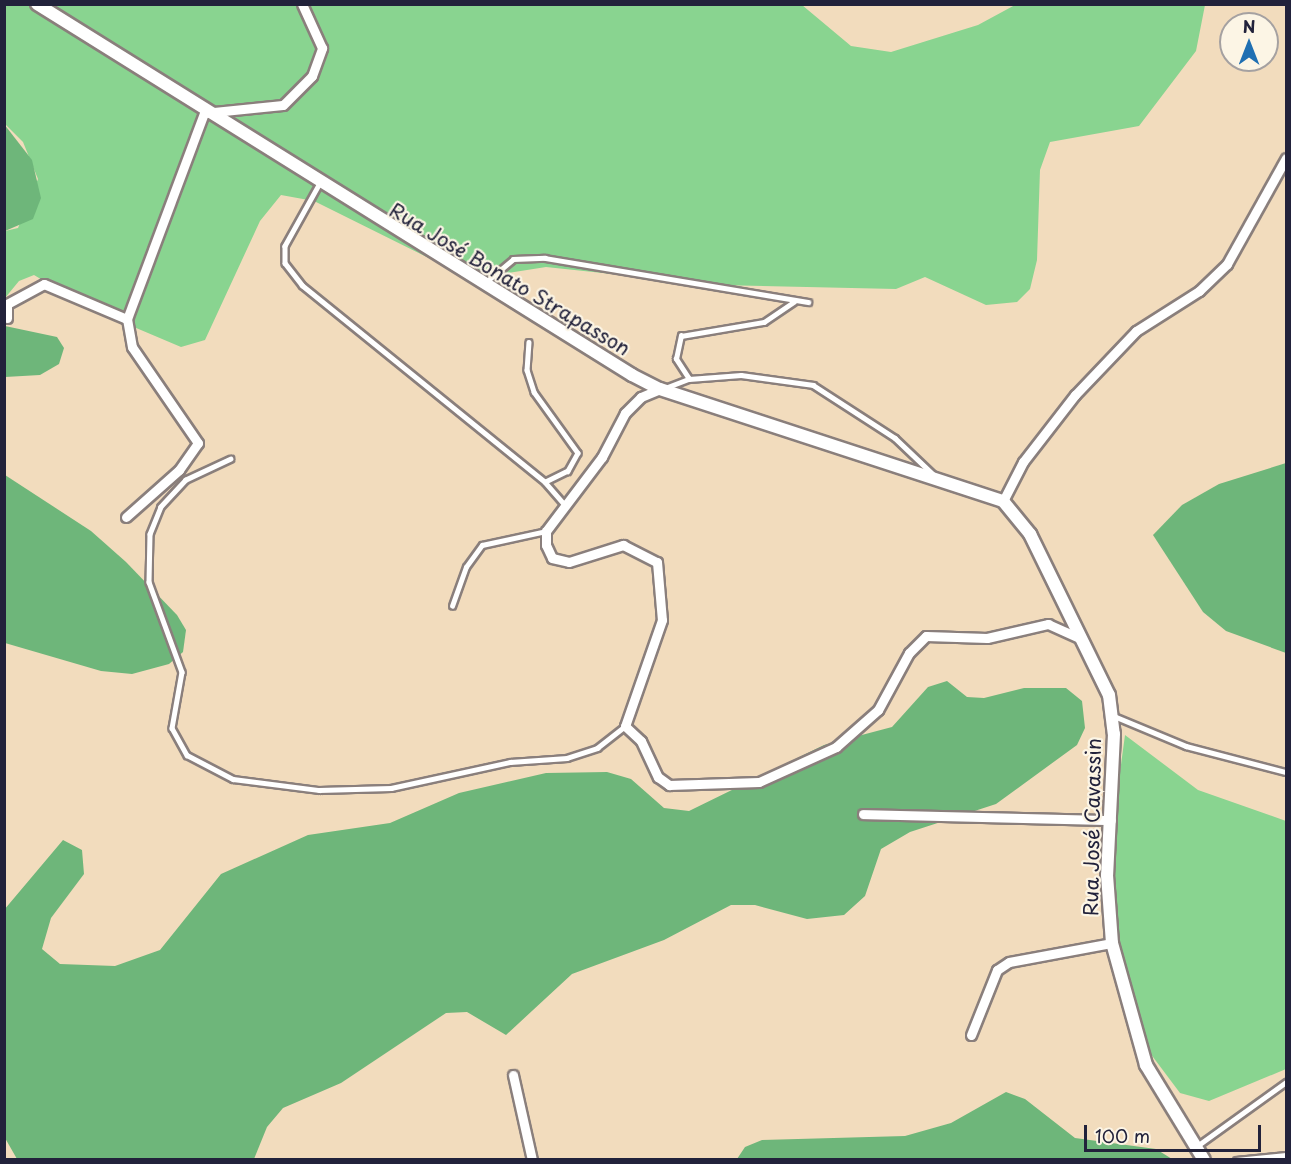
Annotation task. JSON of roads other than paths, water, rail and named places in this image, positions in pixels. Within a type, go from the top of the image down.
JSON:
[{"type":"street","name":"Rua José Bonato Strapasson","points":[[38,4],[55,9],[204,113],[482,286],[660,389],[1003,501]]},
{"type":"street","points":[[126,517],[179,470],[198,443],[132,347],[127,320],[204,113],[264,110],[297,95],[312,76],[322,48],[302,4]]},
{"type":"street","points":[[1003,501],[1023,462],[1075,394],[1136,331],[1199,291],[1227,264],[1287,158]]},
{"type":"street","points":[[7,318],[7,304],[44,284],[127,320]]},
{"type":"street","points":[[660,389],[641,397],[625,413],[602,457],[546,531],[552,558],[569,562],[623,545],[657,562],[662,620],[625,726],[641,741],[658,777],[669,785],[759,782],[860,730],[926,636],[987,638],[1048,624],[1085,640]]},
{"type":"street","name":"Rua José Cavassin","points":[[1003,501],[1030,534],[1085,640],[1109,695],[1112,715],[1112,943],[1136,1041],[1195,1148],[1204,1160]]},
{"type":"street","points":[[863,814],[1111,820]]},
{"type":"street","points":[[972,1035],[997,970],[1009,962],[1112,943]]},
{"type":"street","points":[[513,1075],[532,1160]]},
{"type":"lane","points":[[319,185],[285,246],[285,263],[302,285],[456,415],[545,482],[565,505]]},
{"type":"lane","points":[[482,286],[513,259],[545,258],[795,302],[808,302]]},
{"type":"lane","points":[[689,379],[676,359],[681,336],[764,322],[795,302]]},
{"type":"lane","points":[[529,342],[527,370],[534,392],[578,453],[578,462],[568,471],[545,482]]},
{"type":"lane","points":[[660,389],[689,379],[741,375],[813,385],[895,438],[939,480]]},
{"type":"lane","points":[[231,459],[186,480],[161,507],[150,534],[149,582],[182,672],[172,728],[187,755],[233,779],[319,790],[391,788],[510,762],[567,758],[597,748],[625,726]]},
{"type":"lane","points":[[452,606],[466,567],[482,545],[546,531]]},
{"type":"lane","points":[[1112,715],[1185,746],[1287,772]]},
{"type":"lane","points":[[1195,1148],[1287,1082]]},
{"type":"lane","points":[[1236,1160],[1287,1155]]}]
